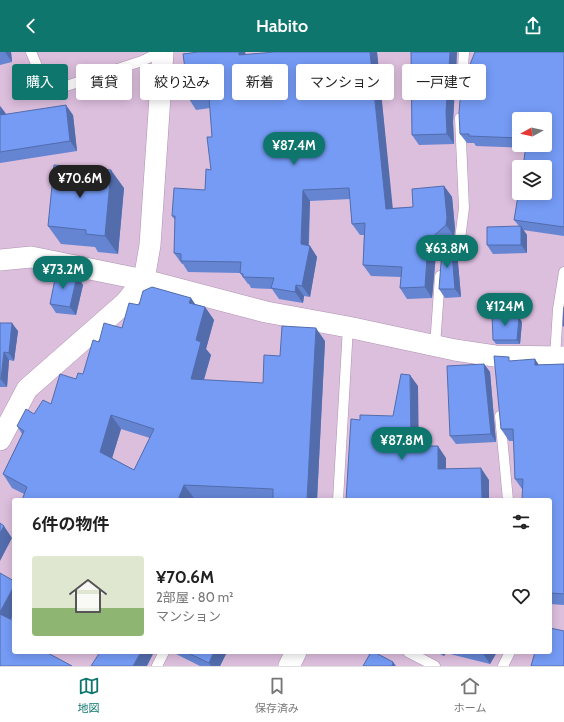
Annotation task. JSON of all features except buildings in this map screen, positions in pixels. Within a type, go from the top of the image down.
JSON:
[{"type":"street","points":[[0,440],[27,389],[126,304],[144,280],[150,246],[162,52]]},
{"type":"street","points":[[0,260],[31,257],[144,280],[266,312],[348,327],[495,360],[559,357]]},
{"type":"street","points":[[289,666],[295,654]]},
{"type":"lane","points":[[31,52],[48,92],[142,61],[162,52]]},
{"type":"lane","points":[[434,346],[442,255],[460,238],[464,208],[460,122],[464,52]]},
{"type":"lane","points":[[559,357],[558,309],[564,272]]},
{"type":"lane","points":[[338,498],[348,327]]},
{"type":"lane","points":[[500,409],[508,498]]},
{"type":"lane","points":[[157,666],[163,654]]},
{"type":"lane","points":[[412,654],[435,666]]},
{"type":"lane","points":[[503,666],[509,654]]}]
